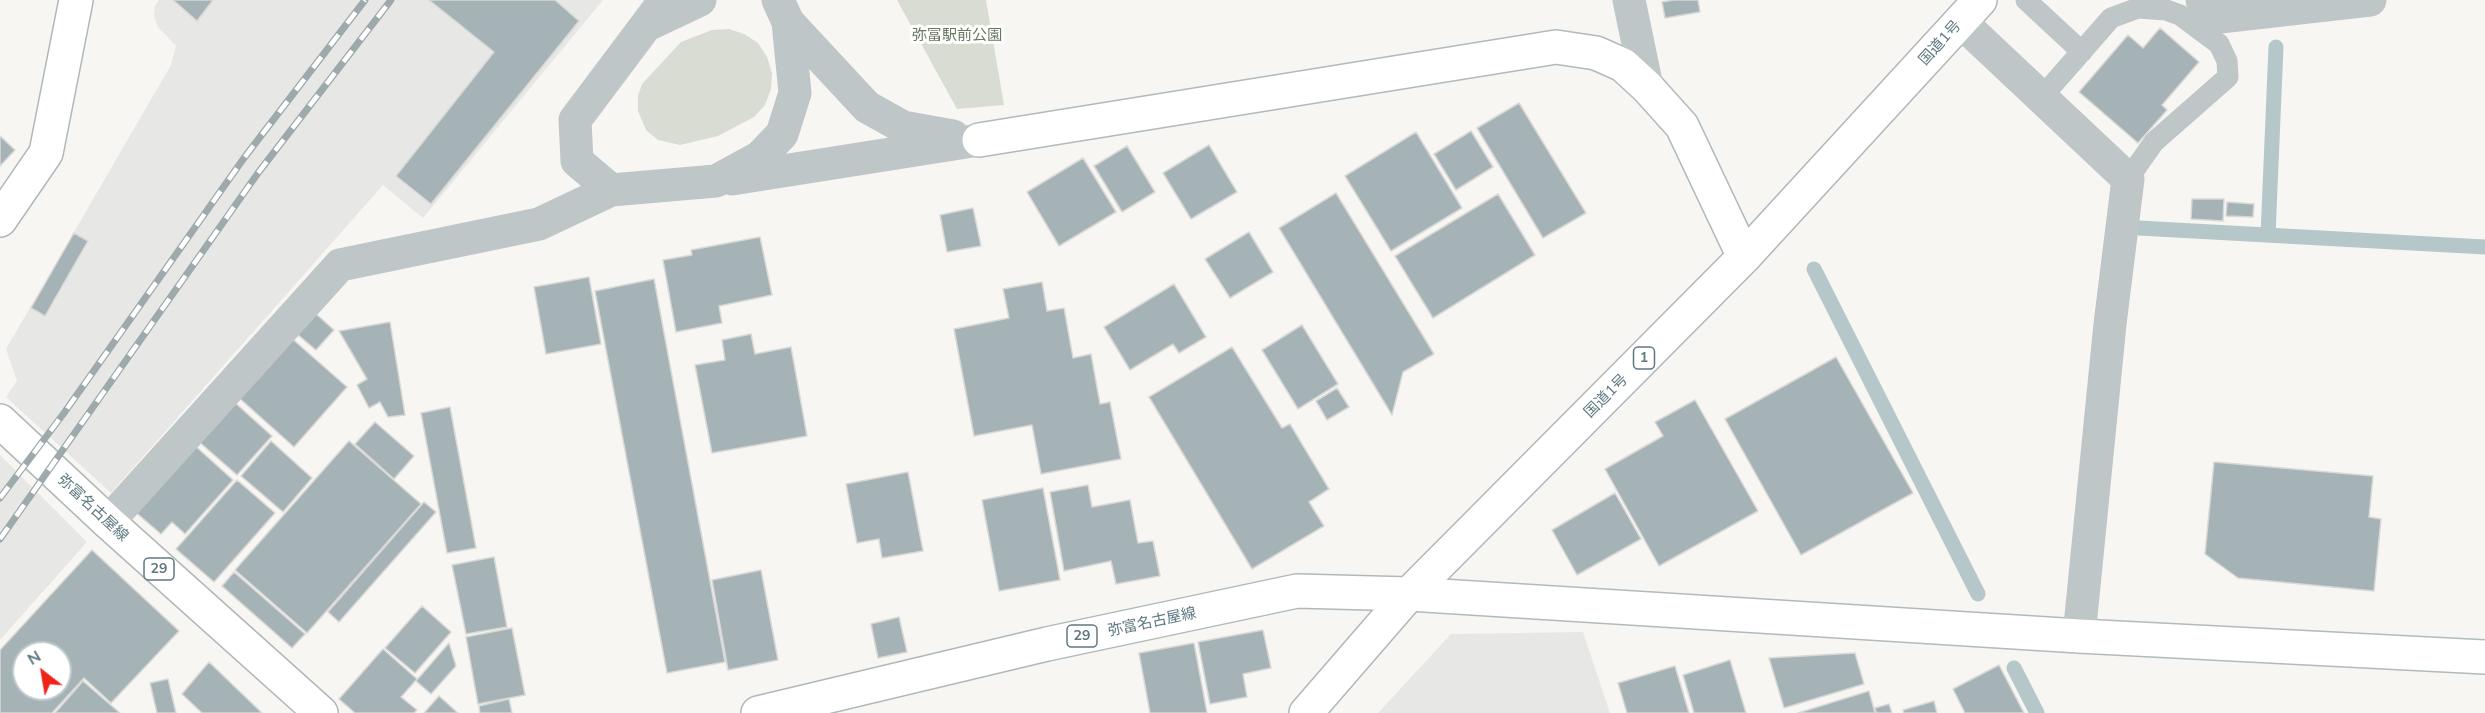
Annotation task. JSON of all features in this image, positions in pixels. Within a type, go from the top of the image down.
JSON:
[{"type":"main road","points":[[0,220],[46,153],[76,0]]},
{"type":"main road","name":"国道1号","points":[[1320,707],[1409,594],[1744,257],[1970,10]]},
{"type":"main road","points":[[979,140],[1556,47],[1596,53],[1623,65],[1647,87],[1682,126],[1744,257]]},
{"type":"main road","name":"弥富名古屋線","points":[[0,421],[108,522],[321,713]]},
{"type":"main road","name":"弥富名古屋線","points":[[758,713],[1047,644],[1297,591],[1409,594],[2079,636],[2485,657]]},
{"type":"street","points":[[611,190],[577,161],[575,120],[665,0]]},
{"type":"street","points":[[646,26],[700,0]]},
{"type":"street","points":[[751,0],[783,12],[867,107],[903,127],[979,140]]},
{"type":"street","points":[[1629,0],[1647,87]]},
{"type":"street","points":[[2202,0],[2220,17],[2370,0]]},
{"type":"street","points":[[1970,10],[2041,98],[2128,179],[2110,324],[2079,636]]},
{"type":"street","points":[[716,181],[760,157],[782,134],[795,93],[783,12]]},
{"type":"street","points":[[108,522],[340,265],[539,224],[611,190],[716,181],[979,140]]},
{"type":"lane","points":[[2026,0],[2082,52]]},
{"type":"lane","points":[[2041,98],[2111,18],[2138,8],[2166,10],[2197,26],[2219,44],[2227,61],[2228,77],[2154,142],[2128,179]]},
{"type":"shaded area","points":[[159,0],[603,0],[423,218],[383,185],[111,493],[6,397],[17,381],[6,349],[171,65],[176,46],[158,27],[154,17],[155,6]]},
{"type":"shaded area","points":[[0,455],[87,542],[0,640]]},
{"type":"shaded area","points":[[1583,632],[1610,713],[1378,713],[1451,634]]},
{"type":"green space","name":"弥冨駅前公園","points":[[897,0],[986,0],[1004,105],[957,109]]},
{"type":"green space","points":[[729,29],[744,34],[758,43],[767,57],[772,73],[771,89],[765,105],[754,117],[718,136],[680,145],[658,140],[646,130],[638,111],[638,96],[642,84],[681,42],[712,30]]},
{"type":"building","points":[[173,0],[213,0],[197,21]]},
{"type":"building","points":[[429,0],[555,0],[579,21],[431,204],[396,176],[494,52]]},
{"type":"building","points":[[1698,0],[1700,12],[1665,18],[1662,2]]},
{"type":"building","points":[[2160,28],[2199,62],[2162,105],[2167,110],[2138,143],[2079,92],[2128,35],[2143,48]]},
{"type":"building","points":[[1519,103],[1586,213],[1543,238],[1477,128]]},
{"type":"building","points":[[1471,131],[1493,167],[1456,190],[1434,154]]},
{"type":"building","points":[[1416,132],[1462,208],[1391,251],[1345,176]]},
{"type":"building","points":[[0,136],[15,150],[0,166]]},
{"type":"building","points":[[1209,145],[1237,192],[1191,219],[1163,173]]},
{"type":"building","points":[[1127,146],[1155,192],[1122,212],[1094,166]]},
{"type":"building","points":[[1083,158],[1116,212],[1059,246],[1027,192]]},
{"type":"building","points":[[1336,193],[1434,354],[1403,372],[1392,415],[1279,228]]},
{"type":"building","points":[[1498,194],[1535,255],[1433,318],[1395,256]]},
{"type":"building","points":[[2192,199],[2224,199],[2223,221],[2191,219]]},
{"type":"building","points":[[2227,202],[2254,204],[2253,217],[2226,216]]},
{"type":"building","points":[[973,208],[981,246],[947,252],[940,215]]},
{"type":"building","points":[[1249,232],[1273,272],[1230,298],[1205,259]]},
{"type":"building","points":[[74,233],[88,241],[45,316],[31,308]]},
{"type":"building","points":[[760,237],[772,295],[719,306],[722,323],[676,332],[663,260],[692,255],[691,250]]},
{"type":"building","points":[[589,277],[601,344],[546,354],[534,287]]},
{"type":"building","points":[[654,279],[725,662],[667,673],[595,291]]},
{"type":"building","points":[[1042,282],[1047,311],[1064,308],[1073,358],[1091,354],[1100,404],[1110,402],[1121,459],[1041,474],[1032,425],[974,436],[954,329],[1009,318],[1003,289]]},
{"type":"building","points":[[1174,284],[1206,337],[1179,353],[1173,344],[1130,370],[1104,327]]},
{"type":"building","points":[[315,313],[334,330],[316,350],[297,334]]},
{"type":"building","points":[[390,322],[405,415],[388,417],[380,402],[369,408],[357,385],[367,379],[339,331]]},
{"type":"building","points":[[1302,325],[1338,384],[1298,409],[1262,350]]},
{"type":"building","points":[[751,334],[755,354],[791,347],[807,436],[712,453],[695,365],[725,360],[722,340]]},
{"type":"building","points":[[289,336],[347,387],[294,447],[237,396]]},
{"type":"building","points":[[1232,347],[1282,428],[1290,424],[1329,489],[1309,502],[1324,526],[1252,569],[1149,397]]},
{"type":"building","points":[[1836,357],[1913,493],[1801,555],[1725,419]]},
{"type":"building","points":[[1337,388],[1349,407],[1327,420],[1316,401]]},
{"type":"building","points":[[232,400],[272,436],[237,475],[197,440]]},
{"type":"building","points":[[1695,400],[1758,511],[1659,566],[1605,469],[1663,436],[1655,422]]},
{"type":"building","points":[[450,407],[476,548],[447,553],[421,413]]},
{"type":"building","points":[[375,422],[414,456],[394,479],[355,444]]},
{"type":"building","points":[[271,441],[312,478],[283,512],[241,476]]},
{"type":"building","points":[[349,441],[421,504],[307,633],[235,570]]},
{"type":"building","points":[[192,443],[233,480],[185,534],[172,522],[161,534],[133,510]]},
{"type":"building","points":[[2214,462],[2373,476],[2369,517],[2381,519],[2374,591],[2238,578],[2205,554]]},
{"type":"building","points":[[908,472],[923,551],[882,558],[879,539],[857,543],[846,484]]},
{"type":"building","points":[[237,480],[275,513],[214,582],[176,549]]},
{"type":"building","points":[[1088,485],[1092,507],[1130,500],[1138,543],[1153,541],[1160,576],[1116,584],[1111,561],[1064,571],[1050,492]]},
{"type":"building","points":[[1043,488],[1060,580],[999,591],[982,500]]},
{"type":"building","points":[[1615,493],[1641,539],[1577,575],[1552,530]]},
{"type":"building","points":[[424,502],[436,512],[339,622],[328,612]]},
{"type":"building","points":[[92,550],[179,631],[111,703],[84,678],[72,691],[72,641],[12,641],[12,701],[63,701],[52,713],[0,713],[0,650]]},
{"type":"building","points":[[494,557],[507,627],[466,634],[452,565]]},
{"type":"building","points":[[761,570],[778,660],[728,670],[712,580]]},
{"type":"building","points":[[234,572],[305,634],[292,648],[222,586]]},
{"type":"building","points":[[422,606],[451,632],[415,673],[385,648]]},
{"type":"building","points":[[899,617],[907,652],[878,658],[871,624]]},
{"type":"building","points":[[512,628],[525,695],[478,704],[466,637]]},
{"type":"building","points":[[1263,630],[1271,668],[1243,674],[1247,697],[1210,704],[1198,642]]},
{"type":"building","points":[[449,643],[456,666],[431,694],[416,681]]},
{"type":"building","points":[[1194,643],[1207,713],[1150,713],[1139,653]]},
{"type":"building","points":[[383,649],[417,679],[401,697],[417,710],[414,713],[355,713],[339,699]]},
{"type":"building","points":[[1855,653],[1864,684],[1784,708],[1769,658]]},
{"type":"building","points":[[1730,660],[1746,713],[1694,713],[1683,675]]},
{"type":"building","points":[[209,662],[262,713],[202,713],[182,694]]},
{"type":"building","points":[[1999,665],[2024,713],[1965,713],[1953,689]]},
{"type":"building","points":[[1675,666],[1689,713],[1627,713],[1618,683]]},
{"type":"building","points":[[168,679],[176,713],[157,713],[150,683]]},
{"type":"building","points":[[83,681],[120,713],[55,713],[66,701],[72,701],[72,694]]},
{"type":"building","points":[[1869,691],[1875,713],[1798,713]]},
{"type":"building","points":[[439,696],[458,713],[424,713]]},
{"type":"building","points":[[509,699],[512,713],[480,713],[479,706]]},
{"type":"building","points":[[1934,701],[1937,713],[1904,713],[1903,710]]},
{"type":"building","points":[[1889,704],[1892,713],[1876,713],[1875,708]]},
{"type":"waterway","points":[[2268,235],[2276,47]]},
{"type":"waterway","points":[[2139,228],[2485,247]]},
{"type":"waterway","points":[[1814,269],[1978,594]]},
{"type":"waterway","points":[[2014,668],[2037,713]]},
{"type":"railway","points":[[0,498],[64,413],[244,158],[365,0]]},
{"type":"railway","points":[[0,539],[258,173],[391,0]]}]
